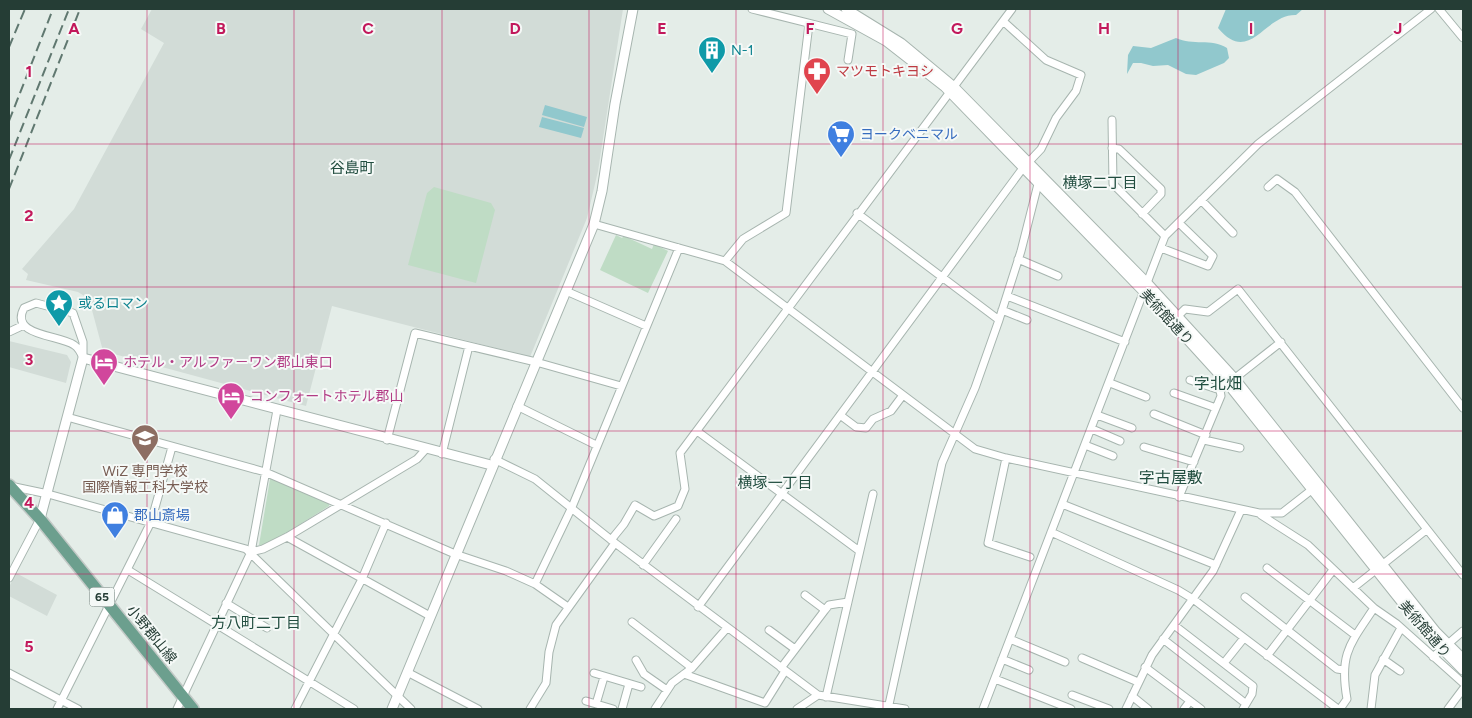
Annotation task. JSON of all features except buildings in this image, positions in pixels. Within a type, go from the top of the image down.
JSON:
[{"type":"main road","name":"小野郡山線","points":[[9,485],[40,519],[193,709]]},
{"type":"street","points":[[392,709],[493,462],[594,224],[602,191],[615,104],[633,9]]},
{"type":"street","points":[[752,9],[852,34],[848,60]]},
{"type":"street","name":"美術館通り","points":[[828,9],[886,41],[952,89]]},
{"type":"street","name":"美術館通り","points":[[846,9],[901,43],[952,89],[1146,288],[1232,382]]},
{"type":"street","points":[[530,709],[546,683],[549,652],[556,625],[635,505],[654,516],[678,506],[685,489],[680,453],[788,310],[857,213],[1012,9]]},
{"type":"street","points":[[983,709],[1165,236],[1258,144],[1432,9]]},
{"type":"street","points":[[1439,9],[1463,38]]},
{"type":"street","points":[[698,607],[1026,165],[1041,149],[1056,118],[1076,90],[1082,76],[1046,60],[1003,21]]},
{"type":"street","points":[[725,261],[743,239],[786,214],[810,24]]},
{"type":"street","points":[[1112,120],[1113,184],[1165,236]]},
{"type":"street","points":[[1112,148],[1119,149],[1161,190],[1161,194],[1142,214]]},
{"type":"street","name":"美術館通り","points":[[1026,165],[1038,184],[1178,317],[1463,670]]},
{"type":"street","points":[[1268,187],[1277,179],[1294,192],[1463,408]]},
{"type":"street","points":[[888,708],[942,463],[975,388],[999,320],[1038,184]]},
{"type":"street","points":[[1201,200],[1233,233]]},
{"type":"street","points":[[857,213],[999,320]]},
{"type":"street","points":[[1161,248],[1208,266],[1213,256],[1179,223]]},
{"type":"street","points":[[594,224],[725,261],[975,449],[1006,458],[1179,497],[1259,513],[1283,512],[1315,487]]},
{"type":"street","points":[[536,584],[572,507],[679,248]]},
{"type":"street","points":[[1018,259],[1058,276]]},
{"type":"street","points":[[1178,317],[1185,309],[1208,312],[1238,289],[1463,576]]},
{"type":"street","points":[[566,291],[646,326]]},
{"type":"street","points":[[1007,296],[1125,342]]},
{"type":"street","points":[[9,578],[40,519],[83,358],[84,348],[80,329],[75,316],[70,311],[33,303],[26,306],[22,312],[24,325],[31,330],[71,343],[78,348],[83,358],[426,450],[493,462],[536,479],[698,607],[822,696],[888,708],[905,709]]},
{"type":"street","points":[[1002,310],[1027,320]]},
{"type":"street","points":[[9,332],[24,325]]},
{"type":"street","points":[[388,440],[415,333],[536,362],[621,386]]},
{"type":"street","points":[[1220,390],[1281,342]]},
{"type":"street","points":[[442,454],[469,346]]},
{"type":"street","points":[[1190,380],[1220,390]]},
{"type":"street","points":[[1110,383],[1146,397]]},
{"type":"street","points":[[1179,497],[1221,396],[1220,390]]},
{"type":"street","points":[[1174,393],[1216,408]]},
{"type":"street","points":[[840,415],[856,427],[866,428],[873,419],[891,411],[903,395]]},
{"type":"street","points":[[517,406],[596,445]]},
{"type":"street","points":[[177,709],[250,552],[277,410]]},
{"type":"street","points":[[1154,414],[1205,437],[1240,448]]},
{"type":"street","points":[[1097,415],[1132,428]]},
{"type":"street","points":[[67,417],[265,472],[455,554],[506,571],[536,584],[568,607]]},
{"type":"street","points":[[1092,429],[1120,441]]},
{"type":"street","points":[[697,431],[858,550]]},
{"type":"street","points":[[1086,445],[1113,456]]},
{"type":"street","points":[[57,709],[151,522],[172,447]]},
{"type":"street","points":[[1144,447],[1194,462]]},
{"type":"street","points":[[250,552],[263,549],[287,537],[417,459],[426,450]]},
{"type":"street","points":[[1006,458],[988,543],[1030,557]]},
{"type":"street","points":[[9,485],[239,546],[250,552],[411,709]]},
{"type":"street","points":[[797,709],[822,696],[848,602],[858,550],[873,494]]},
{"type":"street","points":[[1062,504],[1216,565]]},
{"type":"street","points":[[1126,709],[1145,667],[1216,565],[1240,510]]},
{"type":"street","points":[[1259,513],[1308,545],[1374,608],[1401,628],[1463,683]]},
{"type":"street","points":[[643,564],[676,519]]},
{"type":"street","points":[[295,709],[362,579],[386,523]]},
{"type":"street","points":[[1353,588],[1426,530]]},
{"type":"street","points":[[1051,532],[1178,590],[1193,599],[1339,709],[1347,699],[1344,670],[1345,654],[1355,635],[1374,608]]},
{"type":"street","points":[[287,537],[430,616]]},
{"type":"street","points":[[1267,568],[1355,635]]},
{"type":"street","points":[[128,570],[354,709]]},
{"type":"street","points":[[1267,656],[1333,570]]},
{"type":"street","points":[[805,595],[825,610]]},
{"type":"street","points":[[1245,597],[1337,669],[1344,670]]},
{"type":"street","points":[[684,674],[766,703],[795,649],[829,605],[848,602]]},
{"type":"street","points":[[226,603],[267,628]]},
{"type":"street","points":[[632,622],[692,668]]},
{"type":"street","points":[[1163,639],[1244,706],[1252,694],[1253,686],[1174,625]]},
{"type":"street","points":[[655,709],[672,683],[692,668],[727,628]]},
{"type":"street","points":[[1371,709],[1374,677],[1382,658],[1401,628]]},
{"type":"street","points":[[769,630],[795,649]]},
{"type":"street","points":[[1433,657],[1463,631]]},
{"type":"street","points":[[1224,664],[1244,638]]},
{"type":"street","points":[[1010,639],[1065,662]]},
{"type":"street","name":"美術館通り","points":[[1444,646],[1463,659]]},
{"type":"street","points":[[1082,658],[1138,682]]},
{"type":"street","points":[[1382,658],[1400,671]]},
{"type":"street","points":[[1002,659],[1029,670]]},
{"type":"street","points":[[636,660],[644,674],[667,690]]},
{"type":"street","points":[[1145,667],[1201,709]]},
{"type":"street","points":[[407,672],[478,709]]},
{"type":"street","points":[[9,674],[78,709]]},
{"type":"street","points":[[594,674],[640,687]]},
{"type":"street","points":[[596,704],[604,676]]},
{"type":"street","points":[[995,679],[1071,709]]},
{"type":"street","points":[[622,709],[629,684]]},
{"type":"street","points":[[1448,709],[1463,690]]},
{"type":"street","points":[[1072,695],[1109,709]]},
{"type":"street","points":[[1132,696],[1148,709]]},
{"type":"street","points":[[586,701],[613,709]]},
{"type":"street","points":[[1184,709],[1190,701]]},
{"type":"shaded area","points":[[152,9],[623,9],[598,171],[587,218],[530,357],[332,306],[306,406],[103,351],[89,299],[78,292],[26,280],[28,274],[22,269],[74,209],[164,43],[141,29]]},
{"type":"shaded area","points":[[9,341],[67,355],[71,362],[66,383],[9,367]]},
{"type":"shaded area","points":[[16,573],[57,595],[47,616],[9,596],[9,587]]},
{"type":"green space","points":[[434,187],[491,203],[495,210],[476,283],[408,265],[427,193]]},
{"type":"green space","points":[[616,235],[622,238],[624,236],[652,249],[654,244],[668,251],[648,293],[600,270]]},
{"type":"green space","points":[[272,478],[329,503],[329,506],[264,547],[259,545],[270,479]]},
{"type":"water","points":[[1226,9],[1303,9],[1296,15],[1285,17],[1275,22],[1248,40],[1239,42],[1229,38],[1218,28]]},
{"type":"water","points":[[1176,38],[1189,42],[1221,45],[1227,48],[1229,58],[1224,63],[1196,75],[1186,74],[1168,65],[1153,66],[1141,63],[1133,63],[1127,74],[1128,55],[1133,46],[1151,48]]},
{"type":"water","points":[[545,105],[587,117],[584,127],[542,115]]},
{"type":"water","points":[[542,117],[584,128],[581,138],[539,127]]},
{"type":"railway","points":[[9,47],[25,9]]},
{"type":"railway","points":[[9,121],[53,9]]},
{"type":"railway","points":[[9,160],[69,9]]},
{"type":"railway","points":[[9,189],[80,9]]},
{"type":"place","name":"N-1","points":[[712,74]]},
{"type":"place","name":"マツモトキヨシ","points":[[817,95]]},
{"type":"place","name":"ヨークベニマル","points":[[841,158]]},
{"type":"place","name":"或るロマン","points":[[59,327]]},
{"type":"place","name":"ホテル・アルファ－ワン郡山東口","points":[[104,386]]},
{"type":"place","name":"コンフォートホテル郡山","points":[[231,420]]},
{"type":"place","name":"WiZ 専門学校 国際情報工科大学校","points":[[145,462]]},
{"type":"place","name":"郡山斎場","points":[[115,539]]},
{"type":"district","name":"谷島町","points":[[352,168]]},
{"type":"district","name":"横塚二丁目","points":[[1100,183]]},
{"type":"district","name":"字北畑","points":[[1218,383]]},
{"type":"district","name":"字古屋敷","points":[[1171,477]]},
{"type":"district","name":"横塚一丁目","points":[[775,483]]},
{"type":"district","name":"方八町二丁目","points":[[256,623]]}]
